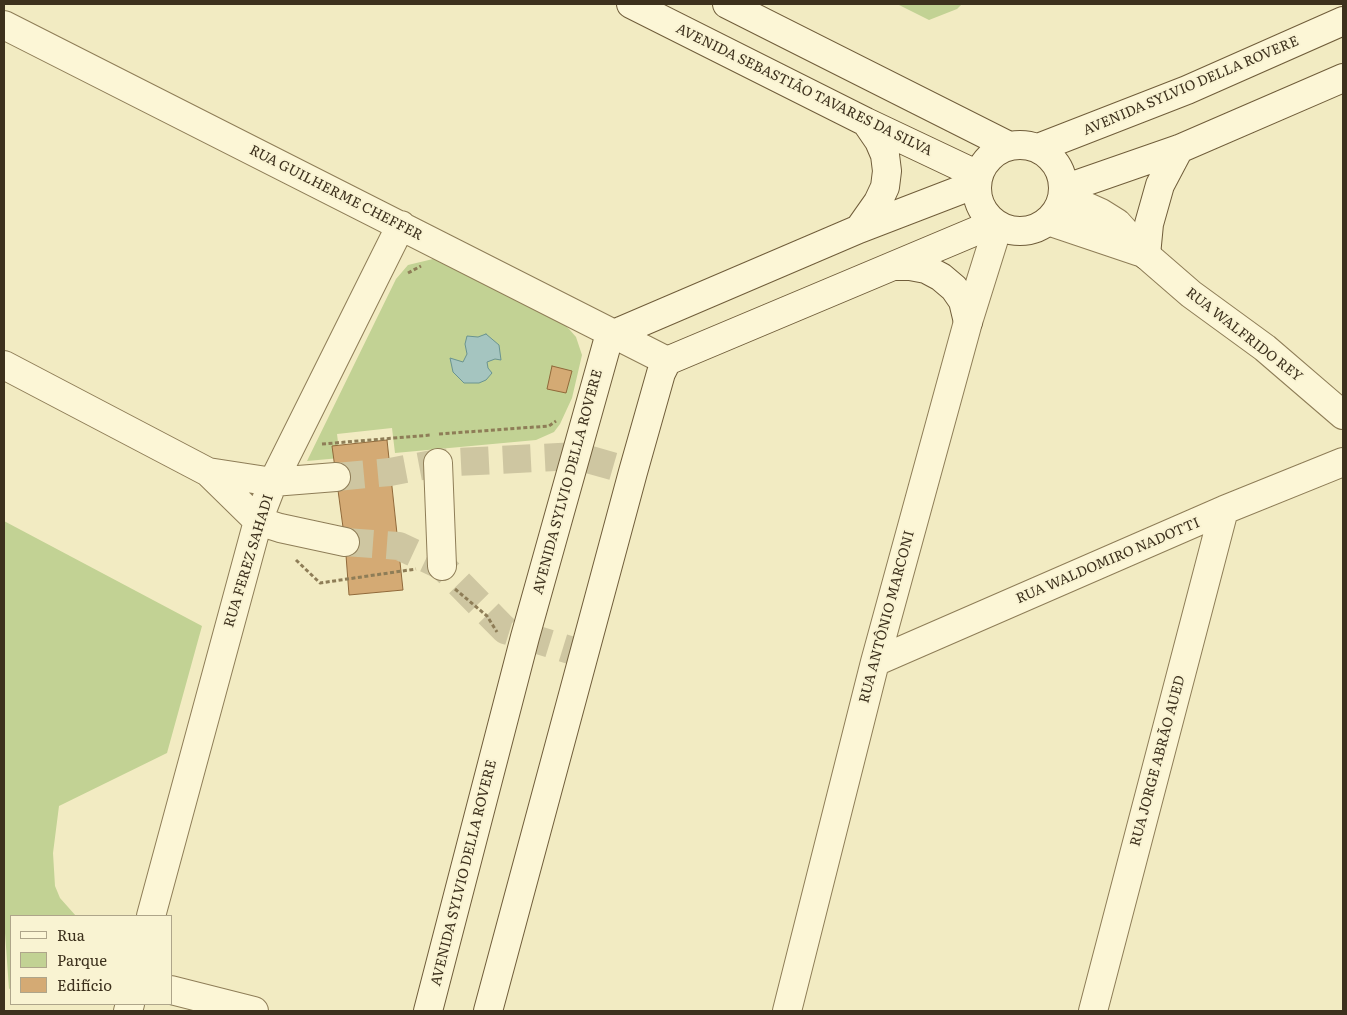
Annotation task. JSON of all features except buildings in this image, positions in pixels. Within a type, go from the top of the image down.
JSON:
[{"type":"street","name":"AVENIDA SEBASTIÃO TAVARES DA SILVA","points":[[631,4],[977,180]]},
{"type":"street","points":[[727,4],[1009,146]]},
{"type":"street","name":"AVENIDA SYLVIO DELLA ROVERE","points":[[1038,148],[1187,90],[1343,21]]},
{"type":"street","name":"RUA GUILHERME CHEFFER","points":[[4,25],[667,361]]},
{"type":"street","points":[[1063,192],[1179,149],[1343,78]]},
{"type":"street","points":[[859,230],[878,202],[884,187],[887,171],[885,156],[879,140],[866,122]]},
{"type":"street","points":[[1028,145],[1038,148],[1057,165],[1061,172],[1063,192],[1059,207],[1048,221],[1038,227],[1021,231],[996,224],[979,203],[977,180],[987,159],[1009,146],[1028,145]]},
{"type":"street","points":[[1146,255],[1149,224],[1160,185],[1179,149]]},
{"type":"street","points":[[613,335],[977,180]]},
{"type":"street","name":"RUA WALFRIDO REY","points":[[1063,192],[1117,223],[1146,255],[1191,294],[1265,348],[1343,415]]},
{"type":"street","name":"RUA WALFRIDO REY","points":[[1048,221],[1146,255]]},
{"type":"street","points":[[488,1011],[633,472],[661,373],[667,361],[996,224]]},
{"type":"street","name":"RUA ANTÔNIO MARCONI","points":[[787,1011],[875,662],[996,224]]},
{"type":"street","name":"RUA FEREZ SAHADI","points":[[151,915],[258,520],[273,482],[401,225]]},
{"type":"street","points":[[894,266],[910,266],[926,270],[941,277],[954,288],[963,301],[968,322]]},
{"type":"street","name":"AVENIDA SYLVIO DELLA ROVERE","points":[[428,1011],[525,637],[577,456],[603,354],[613,335]]},
{"type":"street","points":[[4,366],[208,472],[258,520],[280,528],[345,542]]},
{"type":"street","name":"RUA WALDOMIRO NADOTTI","points":[[875,662],[1224,510],[1343,462]]},
{"type":"street","points":[[437,573],[438,463]]},
{"type":"street","points":[[208,472],[273,482],[336,477]]},
{"type":"street","name":"RUA JORGE ABRÃO AUED","points":[[1093,1011],[1224,510]]},
{"type":"street","points":[[172,990],[254,1011]]},
{"type":"path","points":[[407,274],[424,265]]},
{"type":"path","points":[[324,435],[319,444],[549,426],[554,424],[559,418]]},
{"type":"path","points":[[290,554],[320,583],[437,573],[487,616],[498,636]]},
{"type":"green space","points":[[897,4],[962,4],[957,9],[929,20]]},
{"type":"green space","points":[[433,259],[441,261],[559,320],[576,337],[582,355],[572,398],[560,424],[554,432],[536,440],[395,453],[392,428],[337,434],[340,458],[307,461],[396,279],[408,265]]},
{"type":"green space","points":[[4,521],[202,626],[167,753],[59,806],[53,853],[55,886],[60,898],[75,915],[10,915],[9,989],[4,919]]},
{"type":"water","points":[[486,334],[499,345],[501,360],[495,359],[487,362],[488,368],[492,373],[486,380],[479,383],[464,383],[453,372],[450,358],[463,362],[467,354],[465,344],[467,336],[478,337]]},
{"type":"tunnel","points":[[336,477],[390,472],[438,463],[577,456],[633,472]]},
{"type":"tunnel","points":[[345,542],[399,546],[442,566],[505,630],[583,654]]}]
